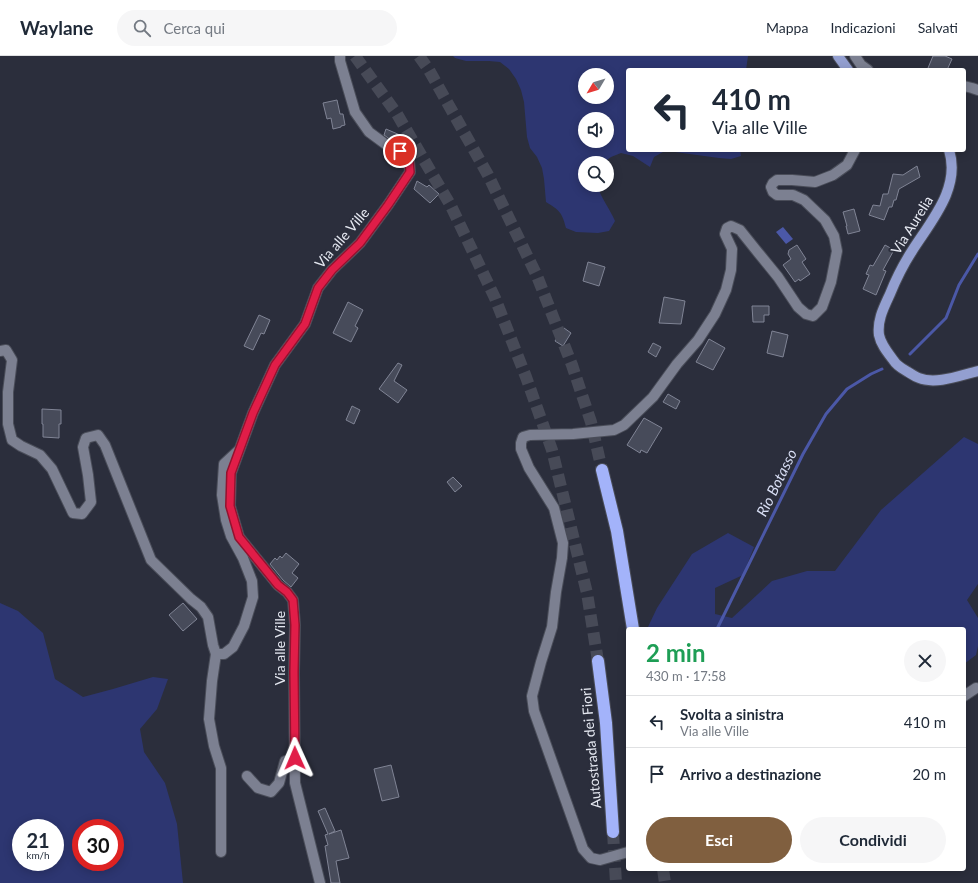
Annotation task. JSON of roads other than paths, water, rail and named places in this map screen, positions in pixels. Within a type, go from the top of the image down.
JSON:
[{"type":"highway","points":[[602,470],[617,531],[633,627]]},
{"type":"highway","name":"Autostrada dei Fiori","points":[[598,661],[606,731],[613,832]]},
{"type":"main road","points":[[838,56],[847,68]]},
{"type":"main road","name":"Via Aurelia","points":[[950,152],[952,158],[948,194],[901,269],[882,312],[879,328],[881,341],[884,348],[896,364],[919,378],[939,380],[978,371]]},
{"type":"street","name":"Via alle Ville","points":[[320,883],[294,783],[295,625],[293,600],[287,592],[278,585],[239,537],[230,506],[231,473],[253,413],[275,365],[305,324],[318,288],[332,270],[360,243],[410,172],[409,160],[400,151],[388,146],[369,132],[355,112],[340,61],[340,56]]},
{"type":"street","points":[[855,56],[866,68]]},
{"type":"street","points":[[966,86],[978,90]]},
{"type":"street","points":[[626,853],[600,860],[591,858],[583,849],[534,711],[532,696],[540,662],[552,627],[563,543],[554,508],[529,468],[521,449],[521,442],[523,437],[530,435],[573,434],[614,430],[624,425],[653,397],[677,364],[698,340],[715,314],[726,290],[732,249],[725,234],[727,228],[731,226],[740,230],[778,277],[798,307],[806,314],[813,316],[816,314],[822,307],[831,282],[837,251],[834,236],[825,220],[804,200],[792,195],[777,195],[773,192],[771,187],[777,180],[815,182],[833,175],[847,165],[853,152]]},
{"type":"street","points":[[0,351],[6,350],[12,360],[8,392],[8,424],[12,440],[40,455],[52,469],[73,513],[82,514],[91,502],[83,446],[86,438],[98,435],[105,445],[151,560],[201,607],[208,617],[216,654],[209,719],[214,746],[221,768],[221,852]]},
{"type":"street","points":[[216,654],[224,654],[233,647],[244,626],[253,597],[252,581],[243,558],[231,536],[226,520],[222,495],[224,464],[240,449]]},
{"type":"street","points":[[966,695],[976,688]]},
{"type":"street","points":[[247,776],[258,788],[271,792],[279,783],[285,761],[295,758]]},
{"type":"waterway","name":"Rio Botasso","points":[[910,354],[946,318],[959,285],[978,254]]},
{"type":"waterway","name":"Rio Botasso","points":[[718,627],[803,454],[826,414],[847,389],[882,369]]},
{"type":"tunnel","points":[[355,56],[397,114],[451,206],[495,298],[526,377],[552,450],[587,593],[598,661]]},
{"type":"tunnel","points":[[419,56],[429,70],[488,175],[537,276],[572,365],[591,422],[602,470]]},
{"type":"tunnel","points":[[613,832],[616,883]]},
{"type":"tunnel","points":[[663,871],[665,883]]}]
